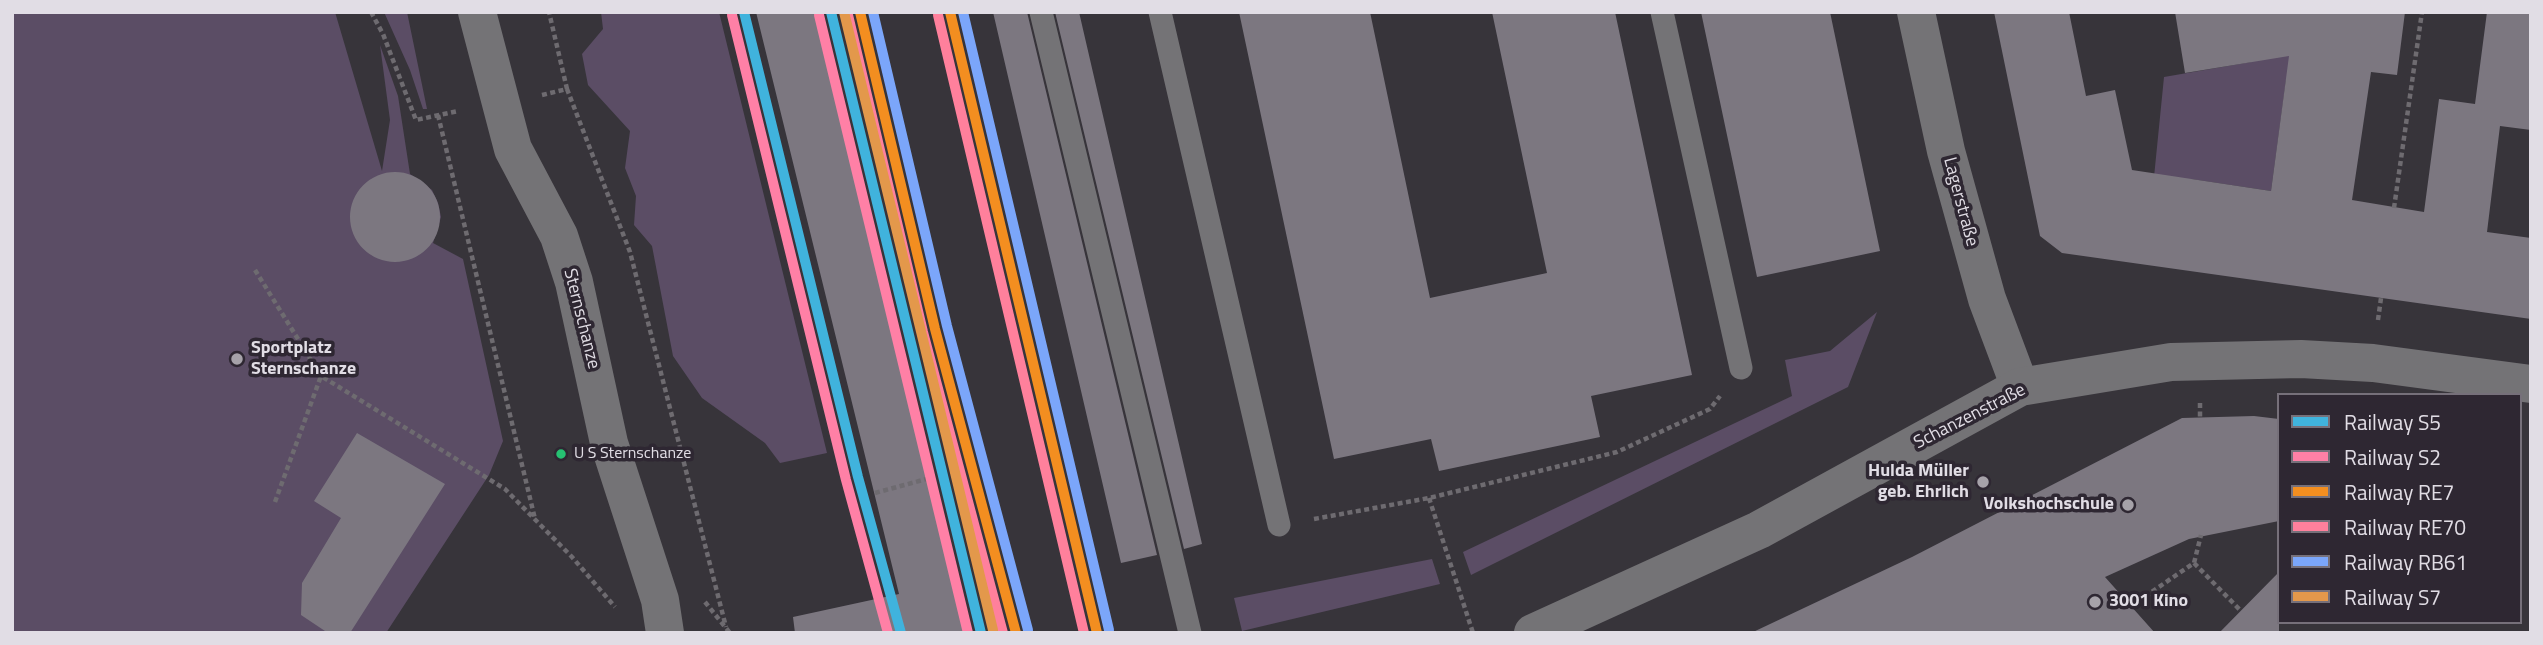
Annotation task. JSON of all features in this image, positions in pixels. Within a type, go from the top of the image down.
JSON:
[{"type":"street","name":"Sternschanze","points":[[477,12],[513,149],[559,236],[574,282],[609,443],[660,600],[665,633]]},
{"type":"street","name":"Lagerstraße","points":[[1916,12],[1954,178],[1987,299],[2020,387]]},
{"type":"street","name":"Schanzenstraße","points":[[1533,633],[1759,530],[2020,387],[2171,362],[2301,359],[2373,363],[2531,384]]},
{"type":"lane","points":[[1041,12],[1190,633]]},
{"type":"lane","points":[[1160,12],[1279,525]]},
{"type":"lane","points":[[1662,12],[1741,368]]},
{"type":"path","points":[[371,12],[389,47],[416,120],[438,115],[536,520]]},
{"type":"path","points":[[2394,208],[2421,12]]},
{"type":"path","points":[[566,89],[630,252],[726,627]]},
{"type":"path","points":[[255,270],[321,376],[505,489],[615,608]]},
{"type":"path","points":[[1279,525],[1429,498],[1617,452],[1710,409],[1741,368]]},
{"type":"path","points":[[275,502],[321,376]]},
{"type":"path","points":[[875,493],[930,478]]},
{"type":"path","points":[[1429,498],[1473,633]]},
{"type":"path","points":[[2131,606],[2194,563],[2202,535]]},
{"type":"path","points":[[2194,563],[2241,611]]},
{"type":"shaded area","name":"Sportplatz Sternschanze","points":[[12,12],[335,12],[382,171],[390,120],[380,45],[398,96],[410,174],[432,190],[438,203],[441,217],[433,243],[463,259],[503,441],[489,475],[386,633],[12,633]]},
{"type":"shaded area","points":[[384,12],[407,12],[427,109],[423,109],[410,70]]},
{"type":"shaded area","points":[[601,12],[719,12],[827,453],[780,463],[765,443],[702,398],[673,356],[652,246],[634,225],[636,196],[625,168],[630,131],[588,85],[582,54],[603,29]]},
{"type":"shaded area","points":[[2258,12],[2320,12],[2286,80],[2271,191],[2191,179],[2153,187],[2164,77],[2251,62]]},
{"type":"shaded area","points":[[1877,312],[1848,387],[1471,575],[1463,552],[1792,396],[1785,360],[1830,351]]},
{"type":"shaded area","points":[[1432,559],[1440,584],[1242,631],[1234,598]]},
{"type":"building","points":[[756,12],[819,12],[969,633],[795,633],[793,617],[899,594]]},
{"type":"building","points":[[993,12],[1027,12],[1157,555],[1121,563]]},
{"type":"building","points":[[1055,12],[1079,12],[1202,544],[1184,549]]},
{"type":"building","points":[[1239,12],[1370,12],[1430,298],[1547,273],[1492,12],[1615,12],[1692,375],[1591,396],[1600,437],[1439,471],[1431,439],[1334,459]]},
{"type":"building","points":[[1701,12],[1830,12],[1880,251],[1757,277]]},
{"type":"building","points":[[1994,12],[2069,12],[2086,96],[2115,90],[2132,170],[2271,191],[2289,56],[2185,73],[2175,12],[2405,12],[2397,75],[2371,72],[2352,200],[2424,212],[2439,99],[2475,104],[2487,12],[2531,12],[2531,130],[2500,126],[2487,232],[2531,238],[2531,319],[2062,253],[2040,236]]},
{"type":"building","points":[[395,172],[412,175],[427,185],[437,200],[440,217],[437,234],[427,249],[412,259],[395,262],[378,259],[363,249],[353,234],[350,217],[353,200],[363,185],[378,175]]},
{"type":"building","points":[[2254,416],[2277,419],[2277,521],[2189,539],[2105,577],[2155,633],[1751,633],[1912,557],[2182,418]]},
{"type":"building","points":[[357,433],[445,484],[350,633],[328,633],[301,615],[302,583],[341,518],[314,501]]},
{"type":"building","points":[[2277,574],[2279,633],[2219,633]]},
{"type":"rail line","name":"S5","points":[[744,12],[858,477],[901,633]]},
{"type":"rail line","name":"S5","points":[[831,12],[981,633]]},
{"type":"rail line","name":"S7","points":[[844,12],[993,630]]},
{"type":"rail line","name":"RE7","points":[[860,12],[935,329],[1016,633]]},
{"type":"rail line","name":"RB61","points":[[873,12],[947,326],[1028,630]]},
{"type":"rail line","name":"RE7","points":[[950,12],[1097,633]]},
{"type":"rail line","name":"RB61","points":[[963,12],[1109,630]]},
{"type":"rail line","name":"S2","points":[[732,15],[846,480],[888,633]]},
{"type":"rail line","name":"S2","points":[[819,15],[968,633]]},
{"type":"rail line","name":"RE70","points":[[848,15],[923,332],[1003,633]]},
{"type":"rail line","name":"RE70","points":[[938,15],[1084,633]]},
{"type":"place","name":"Sportplatz Sternschanze","points":[[237,359]]},
{"type":"place","name":"U S Sternschanze","points":[[561,454]]},
{"type":"place","name":"Hulda Müller geb. Ehrlich","points":[[1983,482]]},
{"type":"place","name":"Volkshochschule","points":[[2128,505]]},
{"type":"place","name":"3001 Kino","points":[[2095,602]]}]
